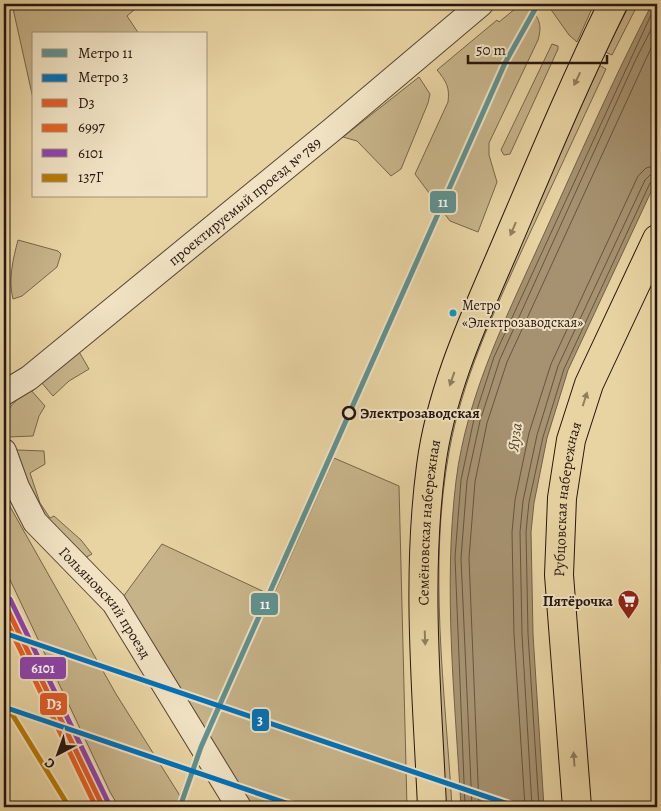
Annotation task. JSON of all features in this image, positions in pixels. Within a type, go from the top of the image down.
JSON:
[{"type":"main road","name":"Семёновская набережная","points":[[432,807],[423,576],[426,520],[433,454],[446,398],[469,330],[574,85],[613,4]]},
{"type":"main road","name":"Рубцовская набережная","points":[[577,807],[559,575],[562,498],[571,440],[589,384],[657,239]]},
{"type":"street","name":"проектируемый проезд № 789","points":[[4,393],[29,378],[333,129],[481,4]]},
{"type":"street","name":"Гольяновский проезд","points":[[4,451],[17,486],[35,522],[114,603],[239,807]]},
{"type":"shaded area","points":[[12,4],[141,4],[127,16],[138,32],[32,32],[32,94]]},
{"type":"shaded area","points":[[521,4],[527,4],[537,17],[540,25],[538,40],[489,143],[489,155],[497,182],[478,232],[450,221],[415,174],[448,102],[447,84],[437,70],[497,20],[499,22]]},
{"type":"shaded area","points":[[547,4],[594,4],[577,42],[569,35]]},
{"type":"shaded area","points":[[630,4],[638,4],[612,55],[605,52]]},
{"type":"shaded area","points":[[552,44],[558,46],[558,49],[510,154],[504,155],[501,150]]},
{"type":"shaded area","points":[[599,65],[606,69],[512,273],[470,373],[449,452],[443,496],[439,585],[442,674],[452,807],[446,807],[431,587],[441,449],[482,319]]},
{"type":"shaded area","points":[[419,77],[430,94],[428,103],[401,169],[391,176],[357,141],[343,137]]},
{"type":"shaded area","points":[[18,240],[58,251],[61,254],[57,267],[22,296],[13,299],[11,277]]},
{"type":"shaded area","points":[[78,350],[89,369],[69,381],[53,396],[41,382]]},
{"type":"shaded area","points":[[30,389],[45,406],[39,416],[33,436],[8,437],[5,421],[6,415],[17,399]]},
{"type":"shaded area","points":[[17,450],[44,451],[45,464],[30,473],[40,503],[50,518],[54,516],[81,540],[92,554],[83,559],[50,527],[36,505],[14,455]]},
{"type":"shaded area","points":[[334,458],[399,486],[407,807],[247,807],[120,601],[162,544],[273,596]]},
{"type":"shaded area","points":[[4,496],[116,694],[187,807],[119,807],[110,792],[4,567]]},
{"type":"water","name":"Яуза","points":[[652,4],[657,4],[657,179],[568,370],[547,438],[534,503],[531,532],[533,634],[544,807],[461,807],[451,644],[450,562],[452,522],[461,448],[479,385],[503,324],[596,118]]},
{"type":"metro line","name":"11","points":[[180,807],[201,747],[505,63],[538,4]]},
{"type":"metro line","name":"3","points":[[4,633],[517,807]]},
{"type":"metro line","name":"3","points":[[4,707],[298,807]]},
{"type":"transit line","name":"6101","points":[[10,599],[109,804]]},
{"type":"transit line","name":"D3","points":[[4,602],[103,807]]},
{"type":"transit line","name":"6997","points":[[4,616],[96,807]]},
{"type":"transit line","name":"137Г","points":[[4,701],[69,807]]},
{"type":"place","name":"Метро «Электрозаводская»","points":[[453,313]]},
{"type":"place","name":"Электрозаводская","points":[[349,413]]},
{"type":"place","name":"Пятёрочка","points":[[629,620]]}]
